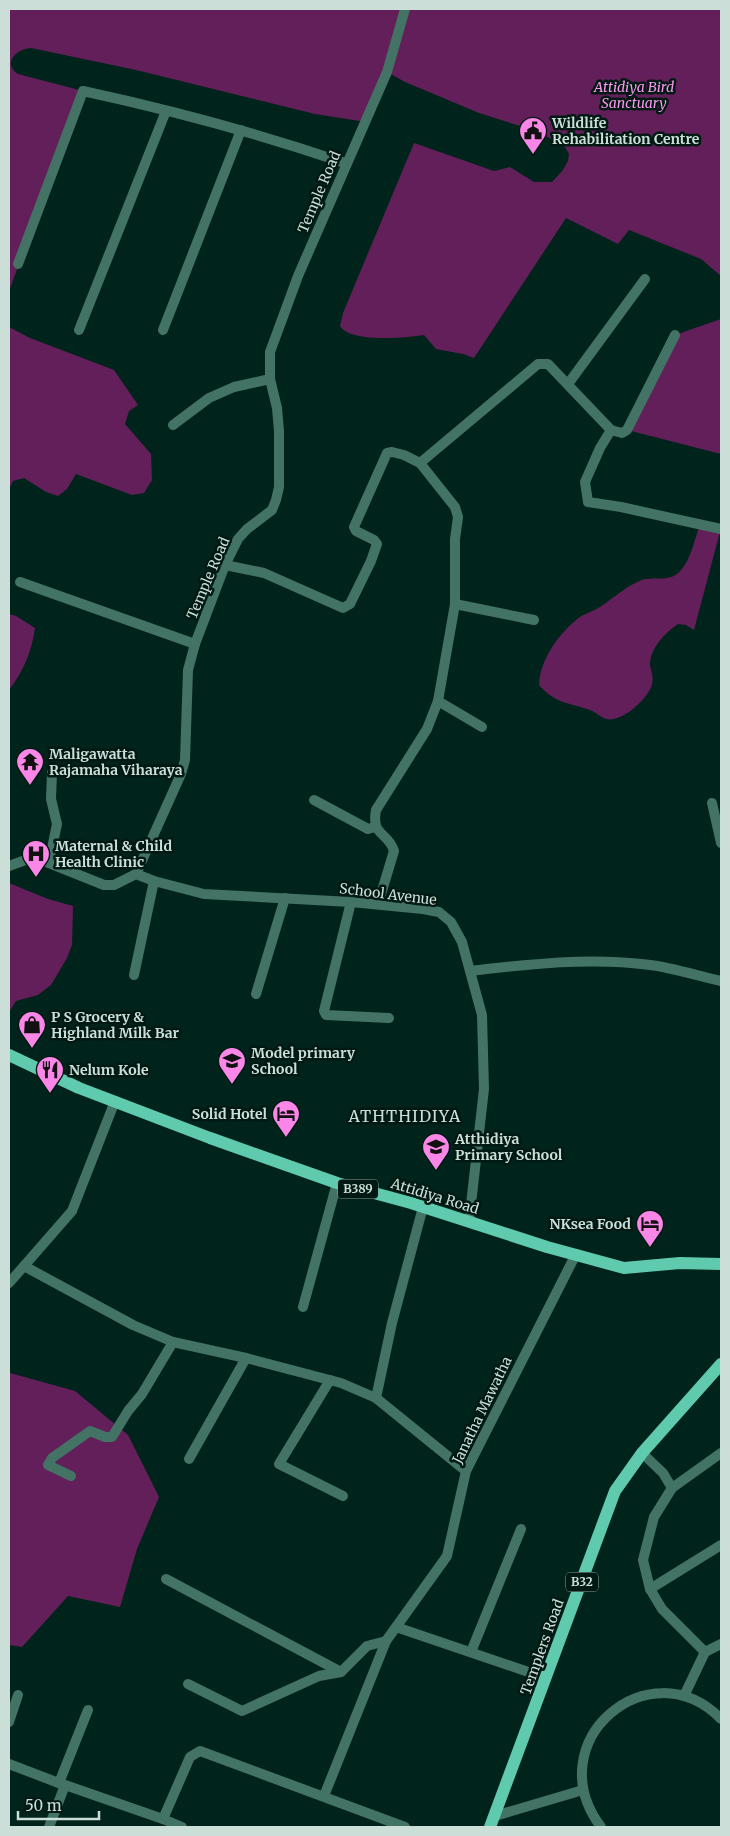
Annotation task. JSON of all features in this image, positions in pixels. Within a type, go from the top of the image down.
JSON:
[{"type":"main road","name":"Attidiya Road","points":[[9,1055],[79,1088],[210,1138],[338,1183],[423,1207],[546,1248],[576,1254],[624,1268],[680,1263],[721,1264]]},
{"type":"main road","name":"Templers Road","points":[[492,1821],[615,1491],[642,1453],[721,1364]]},
{"type":"street","name":"Temple Road","points":[[136,874],[185,760],[188,670],[195,644],[225,565],[238,539],[247,529],[272,510],[276,500],[279,487],[279,431],[277,408],[270,379],[270,352],[275,334],[345,164],[366,122],[387,72],[405,9]]},
{"type":"street","points":[[18,264],[83,91],[241,130],[345,164]]},
{"type":"street","points":[[79,330],[166,111]]},
{"type":"street","points":[[163,330],[241,130]]},
{"type":"street","points":[[568,384],[645,279]]},
{"type":"street","points":[[420,463],[538,364],[548,364],[611,430],[619,434],[626,430],[675,335]]},
{"type":"street","points":[[173,425],[209,398],[234,387],[270,379]]},
{"type":"street","points":[[611,430],[584,482],[588,502],[621,507],[721,529]]},
{"type":"street","points":[[225,565],[264,573],[343,608],[350,604],[371,561],[377,544],[374,540],[356,531],[354,527],[387,453],[392,452],[404,455],[420,463],[455,507],[458,517],[455,539],[455,604],[438,701],[427,729],[376,810],[375,827],[392,844],[394,850],[378,904]]},
{"type":"street","points":[[20,582],[195,644]]},
{"type":"street","points":[[455,604],[534,620]]},
{"type":"street","points":[[438,701],[482,727]]},
{"type":"street","points":[[49,863],[58,824],[50,799],[52,772]]},
{"type":"street","points":[[314,800],[368,829],[375,827]]},
{"type":"street","points":[[712,803],[721,843]]},
{"type":"street","points":[[9,866],[31,858],[49,863],[104,885],[114,885],[136,874]]},
{"type":"street","name":"School Avenue","points":[[136,874],[154,881],[204,894],[378,904],[439,912],[451,922],[462,942],[482,1015],[484,1089],[469,1222]]},
{"type":"street","points":[[134,975],[154,881]]},
{"type":"street","points":[[256,994],[285,898]]},
{"type":"street","points":[[351,902],[324,1011],[326,1015],[389,1018]]},
{"type":"street","points":[[470,971],[536,964],[599,961],[651,965],[721,981]]},
{"type":"street","points":[[9,1283],[72,1211],[116,1101]]},
{"type":"street","points":[[303,1307],[338,1183]]},
{"type":"street","points":[[376,1398],[392,1323],[423,1207]]},
{"type":"street","name":"Janatha Mawatha","points":[[324,1796],[386,1641],[447,1556],[466,1471],[576,1254]]},
{"type":"street","points":[[24,1266],[133,1325],[173,1342],[246,1358],[341,1383],[376,1398],[466,1471]]},
{"type":"street","points":[[71,1476],[48,1465],[52,1458],[90,1431],[104,1437],[112,1437],[128,1411],[142,1394],[173,1342]]},
{"type":"street","points":[[189,1459],[246,1358]]},
{"type":"street","points":[[330,1380],[280,1464],[343,1496]]},
{"type":"street","points":[[642,1453],[663,1473],[672,1488]]},
{"type":"street","points":[[705,1652],[662,1609],[650,1589],[643,1560],[654,1517],[672,1488],[721,1453]]},
{"type":"street","points":[[470,1652],[521,1529]]},
{"type":"street","points":[[650,1589],[721,1545]]},
{"type":"street","points":[[166,1579],[341,1672]]},
{"type":"street","points":[[396,1627],[546,1678]]},
{"type":"street","points":[[188,1684],[242,1711],[319,1676],[341,1672],[367,1646],[386,1641]]},
{"type":"street","points":[[684,1696],[705,1652],[721,1644]]},
{"type":"street","points":[[601,1827],[589,1809],[583,1790],[582,1766],[588,1743],[600,1723],[617,1707],[638,1697],[661,1693],[684,1696],[704,1704],[721,1719]]},
{"type":"street","points":[[9,1722],[18,1695]]},
{"type":"street","points":[[49,1827],[88,1710]]},
{"type":"street","points":[[163,1820],[190,1756],[200,1751],[405,1827]]},
{"type":"street","points":[[9,1764],[182,1827]]},
{"type":"street","points":[[492,1821],[583,1790]]},
{"type":"green space","name":"Attidiya Bird Sanctuary","points":[[9,9],[721,9],[721,276],[701,259],[629,230],[618,244],[566,218],[474,358],[436,349],[424,335],[379,338],[355,335],[340,326],[343,313],[414,143],[494,171],[510,167],[534,182],[552,182],[563,170],[568,161],[569,154],[564,145],[533,130],[479,113],[405,82],[387,72],[366,122],[315,114],[136,70],[31,48],[20,51],[13,57],[11,65],[13,70],[18,74],[83,91],[9,291]]},
{"type":"green space","points":[[721,319],[721,454],[627,430],[675,335]]},
{"type":"green space","points":[[9,327],[30,338],[114,370],[138,405],[129,411],[125,424],[151,454],[152,480],[144,493],[132,495],[76,474],[67,489],[58,496],[46,492],[24,478],[13,481],[9,489]]},
{"type":"green space","points":[[700,524],[721,528],[694,630],[686,625],[678,624],[659,641],[651,659],[652,684],[646,696],[627,713],[620,717],[606,719],[590,710],[557,699],[545,691],[539,685],[546,657],[569,626],[637,582],[647,579],[668,578],[677,574],[687,560]]},
{"type":"green space","points":[[9,614],[16,616],[35,628],[32,645],[26,661],[19,676],[9,690]]},
{"type":"green space","points":[[9,883],[48,899],[73,906],[72,945],[67,958],[51,985],[38,995],[16,1001],[9,1012]]},
{"type":"green space","points":[[10,1373],[75,1391],[128,1435],[159,1497],[137,1549],[120,1607],[68,1596],[22,1647],[9,1645]]},
{"type":"place","name":"Wildlife Rehabilitation Centre","points":[[533,155]]},
{"type":"place","name":"Maligawatta Rajamaha Viharaya","points":[[30,786]]},
{"type":"place","name":"Maternal & Child Health Clinic","points":[[36,878]]},
{"type":"place","name":"P S Grocery & Highland Milk Bar","points":[[32,1049]]},
{"type":"place","name":"Model primary School","points":[[232,1085]]},
{"type":"place","name":"Nelum Kole","points":[[50,1094]]},
{"type":"place","name":"Solid Hotel","points":[[286,1138]]},
{"type":"place","name":"Atthidiya Primary School","points":[[436,1171]]},
{"type":"place","name":"NKsea Food","points":[[650,1248]]},
{"type":"district","name":"ATHTHIDIYA","points":[[405,1116]]}]
